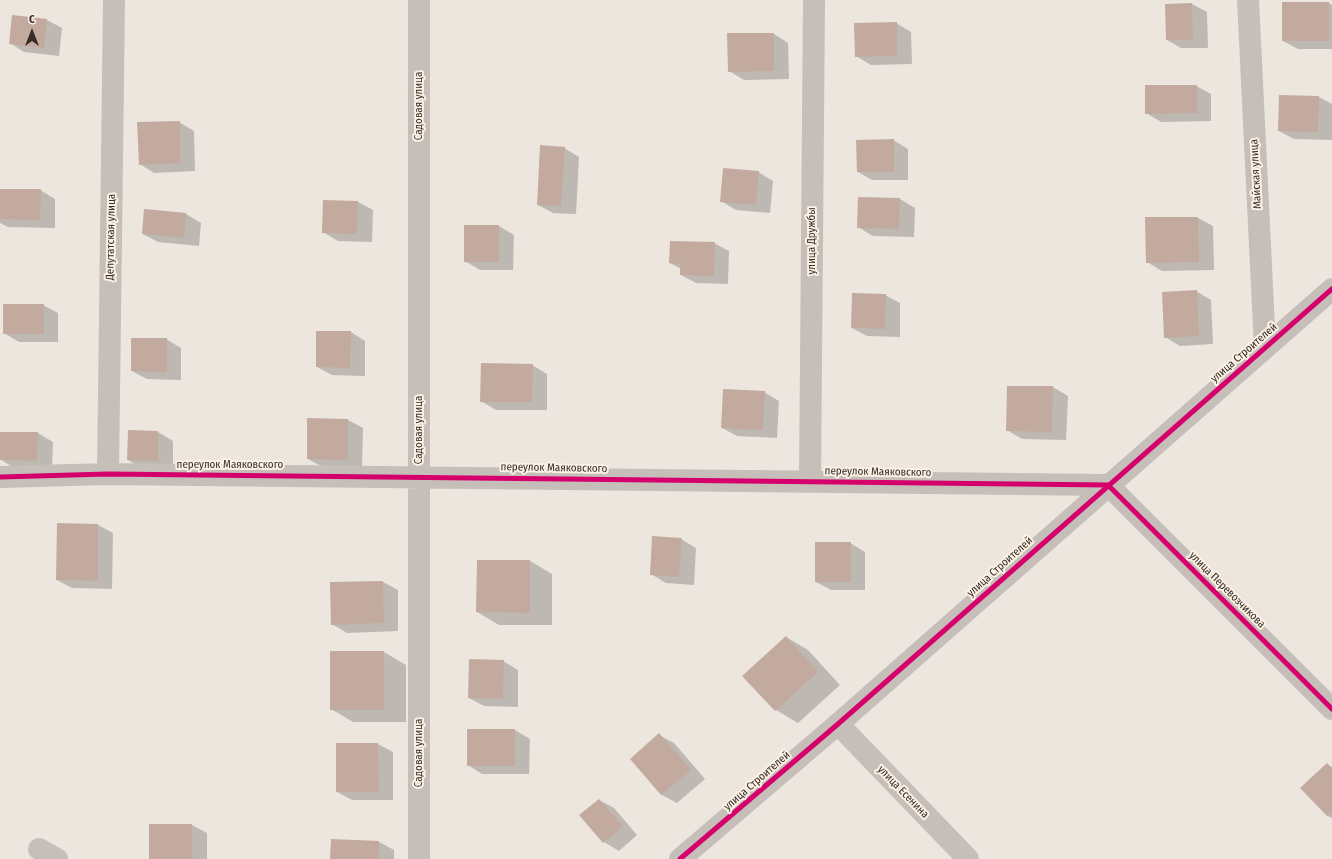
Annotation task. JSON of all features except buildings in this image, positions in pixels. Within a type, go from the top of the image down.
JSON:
[{"type":"street","name":"Депутатская улица","points":[[108,474],[114,0]]},
{"type":"street","name":"Садовая улица","points":[[418,0],[419,859]]},
{"type":"street","name":"улица Дружбы","points":[[810,481],[814,0]]},
{"type":"street","name":"Майская улица","points":[[1248,0],[1265,348]]},
{"type":"street","name":"улица Строителей","points":[[680,859],[838,724],[1332,289]]},
{"type":"street","name":"переулок Маяковского","points":[[0,477],[108,474],[419,476],[1108,485]]},
{"type":"street","name":"улица Перевозчикова","points":[[1108,485],[1332,709]]},
{"type":"street","name":"улица Есенина","points":[[838,724],[968,859]]},
{"type":"cycle path","points":[[680,859],[838,724],[1332,289]]},
{"type":"cycle path","points":[[0,477],[108,474],[1108,485],[1332,709]]}]
